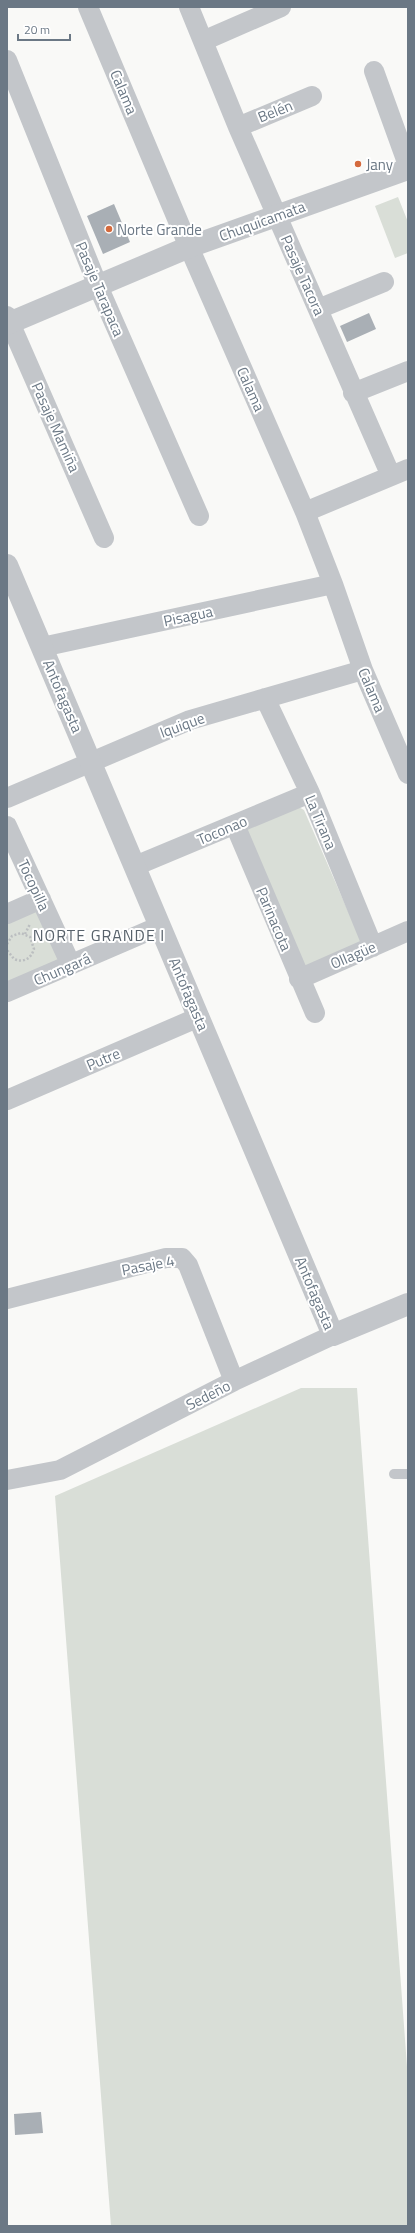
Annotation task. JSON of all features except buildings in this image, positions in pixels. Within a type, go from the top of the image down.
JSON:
[{"type":"street","name":"Calama","points":[[88,7],[189,247],[305,512],[333,584],[363,670],[408,774]]},
{"type":"street","name":"Pasaje Tacora","points":[[189,7],[238,127],[353,392],[399,472]]},
{"type":"street","points":[[203,42],[282,7]]},
{"type":"street","name":"Pasaje Tarapaca","points":[[7,60],[98,286],[199,516]]},
{"type":"street","points":[[374,71],[408,165]]},
{"type":"street","name":"Belén","points":[[238,127],[312,96]]},
{"type":"street","name":"Chuquicamata","points":[[8,321],[98,286],[189,247],[408,169]]},
{"type":"street","points":[[318,309],[384,282]]},
{"type":"street","name":"Pasaje Mamiña","points":[[8,321],[104,538]]},
{"type":"street","points":[[353,392],[408,371]]},
{"type":"street","points":[[305,512],[399,472]]},
{"type":"street","name":"Antofagasta","points":[[7,565],[333,1336]]},
{"type":"street","name":"Pisagua","points":[[42,647],[333,584]]},
{"type":"street","name":"Iquique","points":[[7,798],[190,720],[363,670]]},
{"type":"street","name":"La Tirana","points":[[264,698],[310,793],[373,947]]},
{"type":"street","name":"Toconao","points":[[135,866],[310,793]]},
{"type":"street","name":"Parinacota","points":[[235,825],[299,979],[315,1013]]},
{"type":"street","name":"Tocopilla","points":[[7,826],[71,965]]},
{"type":"street","points":[[7,914],[41,900]]},
{"type":"street","name":"Chungará","points":[[7,992],[160,926]]},
{"type":"street","name":"Ollagüe","points":[[299,979],[408,931]]},
{"type":"street","name":"Putre","points":[[7,1100],[198,1017]]},
{"type":"street","name":"Pasaje 4","points":[[7,1299],[166,1258],[182,1258],[188,1265],[234,1381]]},
{"type":"street","name":"Sedeño","points":[[7,1480],[60,1470],[234,1381],[408,1304]]},
{"type":"lane","points":[[394,1474],[408,1474]]},
{"type":"path","points":[[7,944],[12,936],[21,933],[30,936],[34,944],[33,953],[22,961],[14,959],[7,952]]},
{"type":"shaded area","points":[[398,197],[408,222],[408,253],[395,258],[375,206]]},
{"type":"shaded area","points":[[295,805],[304,810],[361,941],[353,947],[307,967],[297,962],[245,836],[247,827]]},
{"type":"shaded area","points":[[35,908],[60,962],[7,986],[7,920]]},
{"type":"shaded area","points":[[301,1388],[357,1388],[408,2080],[408,2226],[111,2226],[55,1496]]},
{"type":"place","name":"Jany","points":[[358,164]]},
{"type":"place","name":"Norte Grande","points":[[109,229]]},
{"type":"district","name":"NORTE GRANDE I","points":[[99,935]]}]
